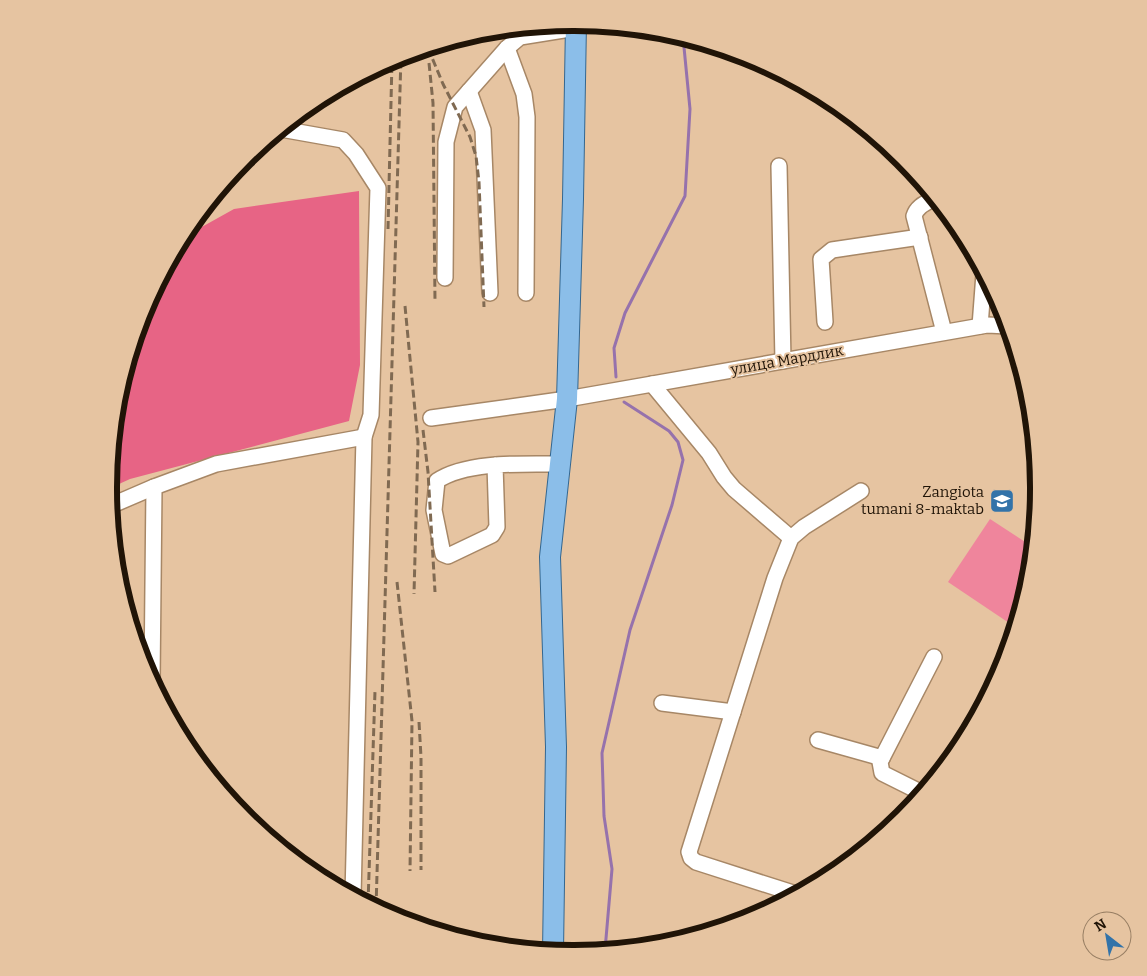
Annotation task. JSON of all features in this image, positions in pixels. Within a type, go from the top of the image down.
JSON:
[{"type":"main road","points":[[553,944],[556,747],[550,557],[567,399],[576,31]]},
{"type":"street","points":[[445,278],[446,142],[455,107],[507,48],[520,37],[543,32]]},
{"type":"street","points":[[507,48],[524,94],[527,117],[526,293]]},
{"type":"street","points":[[469,91],[483,130],[490,293]]},
{"type":"street","points":[[290,131],[343,140],[356,154],[378,188],[370,415],[364,437],[354,889]]},
{"type":"street","points":[[779,166],[783,361]]},
{"type":"street","points":[[929,201],[919,207],[914,216],[944,332]]},
{"type":"street","points":[[824,322],[820,259],[825,254],[832,250],[920,237]]},
{"type":"street","points":[[980,326],[983,286]]},
{"type":"street","name":"улица Мардлик","points":[[431,418],[567,399],[944,332],[988,325],[1000,326]]},
{"type":"street","points":[[652,384],[709,453],[734,489],[792,538]]},
{"type":"street","points":[[117,503],[216,464],[364,437]]},
{"type":"street","points":[[495,465],[497,527],[492,535],[448,556],[442,554],[434,510],[437,481],[448,474],[495,465],[559,464]]},
{"type":"street","points":[[152,663],[154,487]]},
{"type":"street","points":[[788,891],[696,862],[691,858],[690,852],[775,578],[792,538],[804,527],[861,491]]},
{"type":"street","points":[[916,790],[882,773],[880,762],[934,657]]},
{"type":"street","points":[[662,703],[733,712]]},
{"type":"street","points":[[818,740],[882,758]]},
{"type":"shaded area","points":[[359,191],[360,365],[349,421],[130,479],[117,485],[121,428],[126,399],[132,370],[152,313],[178,260],[197,230],[234,209]]},
{"type":"shaded area","points":[[990,519],[1027,543],[1015,606],[1010,623],[948,582]]},
{"type":"waterway","points":[[616,377],[614,348],[625,313],[685,196],[690,109],[684,45]]},
{"type":"waterway","points":[[606,944],[612,869],[604,816],[602,753],[630,630],[672,505],[683,460],[678,442],[669,431],[624,402]]},
{"type":"railway","points":[[430,54],[443,84],[470,137],[476,156],[479,182],[484,307]]},
{"type":"railway","points":[[429,63],[433,103],[435,302]]},
{"type":"railway","points":[[376,900],[401,65]]},
{"type":"railway","points":[[388,229],[392,69]]},
{"type":"railway","points":[[405,306],[418,442],[414,594]]},
{"type":"railway","points":[[423,430],[428,472],[435,592]]},
{"type":"railway","points":[[397,582],[412,721],[410,871]]},
{"type":"railway","points":[[368,897],[375,691]]},
{"type":"railway","points":[[419,722],[421,757],[421,870]]},
{"type":"place","name":"Zangiota tumani 8-maktab","points":[[1002,501]]}]
